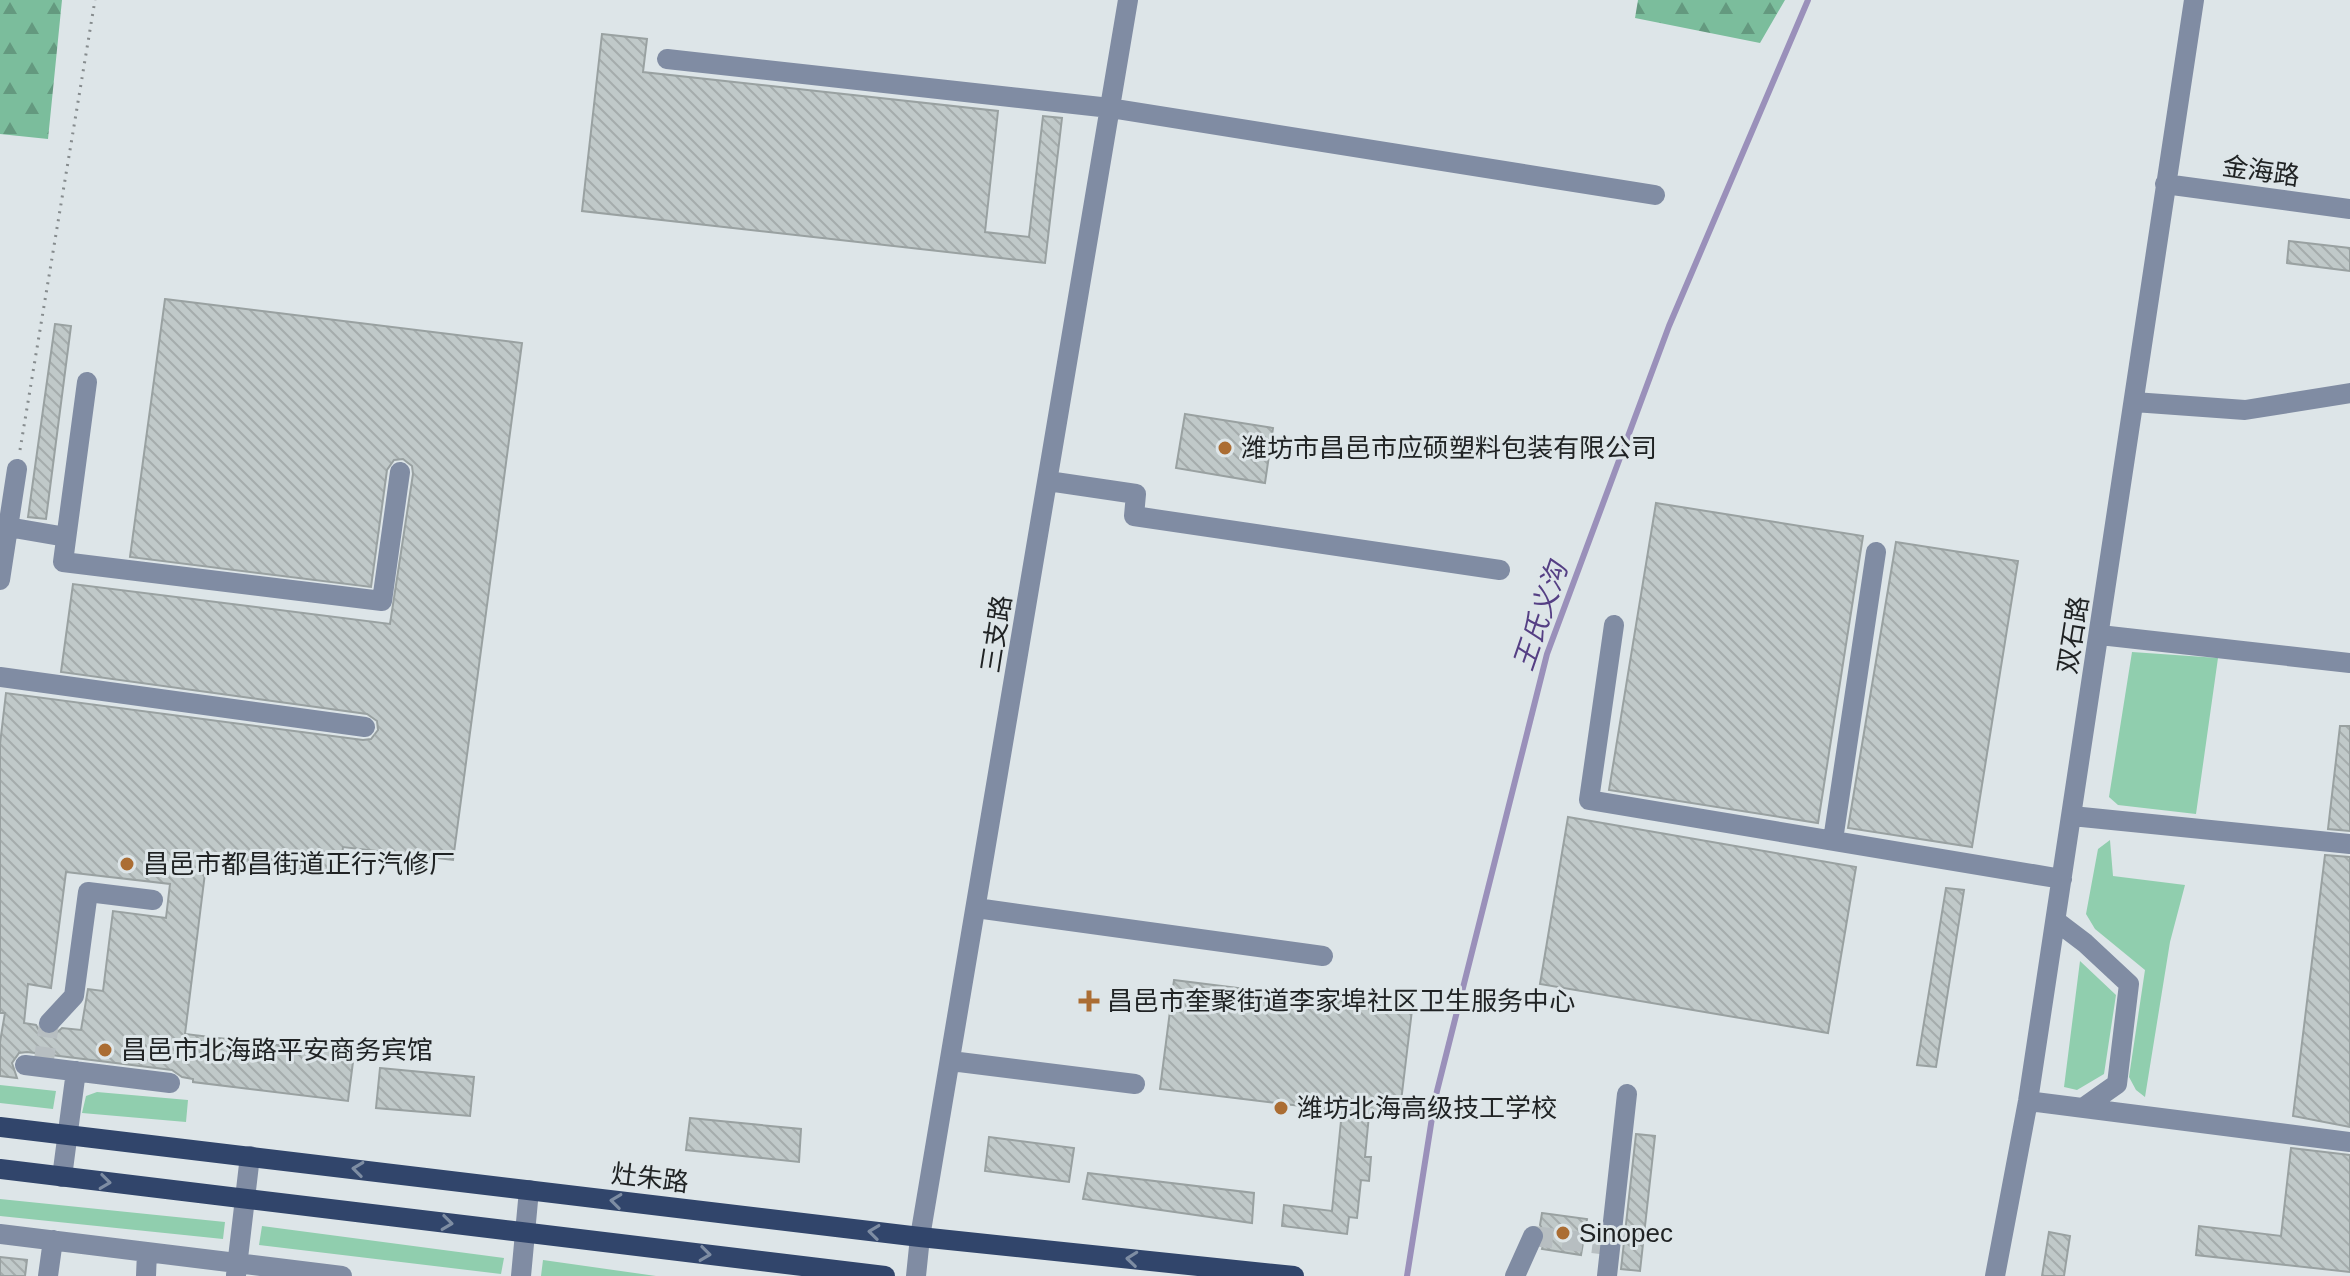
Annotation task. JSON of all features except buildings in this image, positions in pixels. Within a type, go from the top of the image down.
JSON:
[{"type":"main road","name":"灶朱路","points":[[0,1127],[920,1237],[1294,1276]]},
{"type":"main road","points":[[0,1169],[883,1276]]},
{"type":"street","name":"三支路","points":[[916,1276],[920,1237],[1128,0]]},
{"type":"street","name":"双石路","points":[[1995,1276],[2028,1101],[2194,0]]},
{"type":"street","points":[[667,59],[1110,108],[1655,195]]},
{"type":"street","name":"金海路","points":[[2165,184],[2350,209]]},
{"type":"street","points":[[87,382],[63,562],[382,601],[400,472]]},
{"type":"street","points":[[2134,402],[2245,410],[2350,393]]},
{"type":"street","points":[[0,580],[17,469]]},
{"type":"street","points":[[1048,481],[1136,494],[1134,516],[1500,570]]},
{"type":"street","points":[[8,527],[66,537]]},
{"type":"street","points":[[1833,840],[1876,552]]},
{"type":"street","points":[[1614,625],[1589,800],[2062,879]]},
{"type":"street","points":[[2100,635],[2350,663]]},
{"type":"street","points":[[0,677],[365,727]]},
{"type":"street","points":[[2072,816],[2350,844]]},
{"type":"street","points":[[49,1023],[74,996],[88,892],[153,900]]},
{"type":"street","points":[[976,908],[1323,956]]},
{"type":"street","points":[[2056,921],[2129,984],[2117,1084],[2083,1108]]},
{"type":"street","points":[[951,1061],[1135,1084]]},
{"type":"street","points":[[25,1065],[170,1083]]},
{"type":"street","points":[[62,1177],[76,1071]]},
{"type":"street","points":[[1607,1276],[1627,1094]]},
{"type":"street","points":[[2028,1101],[2350,1142]]},
{"type":"street","points":[[237,1270],[250,1156]]},
{"type":"street","points":[[521,1276],[529,1190]]},
{"type":"street","points":[[0,1234],[147,1252],[237,1270],[332,1275]]},
{"type":"street","points":[[1515,1276],[1533,1236]]},
{"type":"street","points":[[48,1276],[53,1240]]},
{"type":"street","points":[[146,1276],[147,1252]]},
{"type":"path","points":[[17,469],[95,0]]},
{"type":"green space","points":[[0,0],[62,0],[48,139],[0,134]]},
{"type":"green space","points":[[1638,0],[1785,0],[1760,43],[1635,18]]},
{"type":"green space","points":[[2132,652],[2218,658],[2196,814],[2118,805],[2109,797]]},
{"type":"green space","points":[[2110,840],[2113,876],[2185,885],[2170,942],[2145,1097],[2136,1090],[2129,1077],[2145,970],[2095,929],[2086,914],[2098,849]]},
{"type":"green space","points":[[2080,961],[2116,995],[2104,1074],[2077,1090],[2064,1087]]},
{"type":"green space","points":[[0,1085],[56,1091],[53,1109],[0,1103]]},
{"type":"green space","points":[[97,1092],[188,1100],[186,1122],[82,1113],[86,1096]]},
{"type":"green space","points":[[0,1199],[225,1222],[223,1239],[0,1216]]},
{"type":"green space","points":[[262,1226],[504,1258],[501,1274],[259,1245]]},
{"type":"green space","points":[[543,1260],[656,1276],[541,1276]]},
{"type":"waterway","name":"王氏义沟","points":[[1407,1276],[1435,1099],[1547,654],[1669,326],[1808,0]]},
{"type":"tunnel","points":[[43,1067],[49,1023]]},
{"type":"tunnel","points":[[1533,1236],[1609,1245]]},
{"type":"place","name":"潍坊市昌邑市应硕塑料包装有限公司","points":[[1225,448]]},
{"type":"place","name":"昌邑市都昌街道正行汽修厂","points":[[127,864]]},
{"type":"place","name":"昌邑市奎聚街道李家埠社区卫生服务中心","points":[[1089,1001]]},
{"type":"place","name":"昌邑市北海路平安商务宾馆","points":[[105,1050]]},
{"type":"place","name":"潍坊北海高级技工学校","points":[[1281,1108]]},
{"type":"place","name":"Sinopec","points":[[1563,1233]]}]
